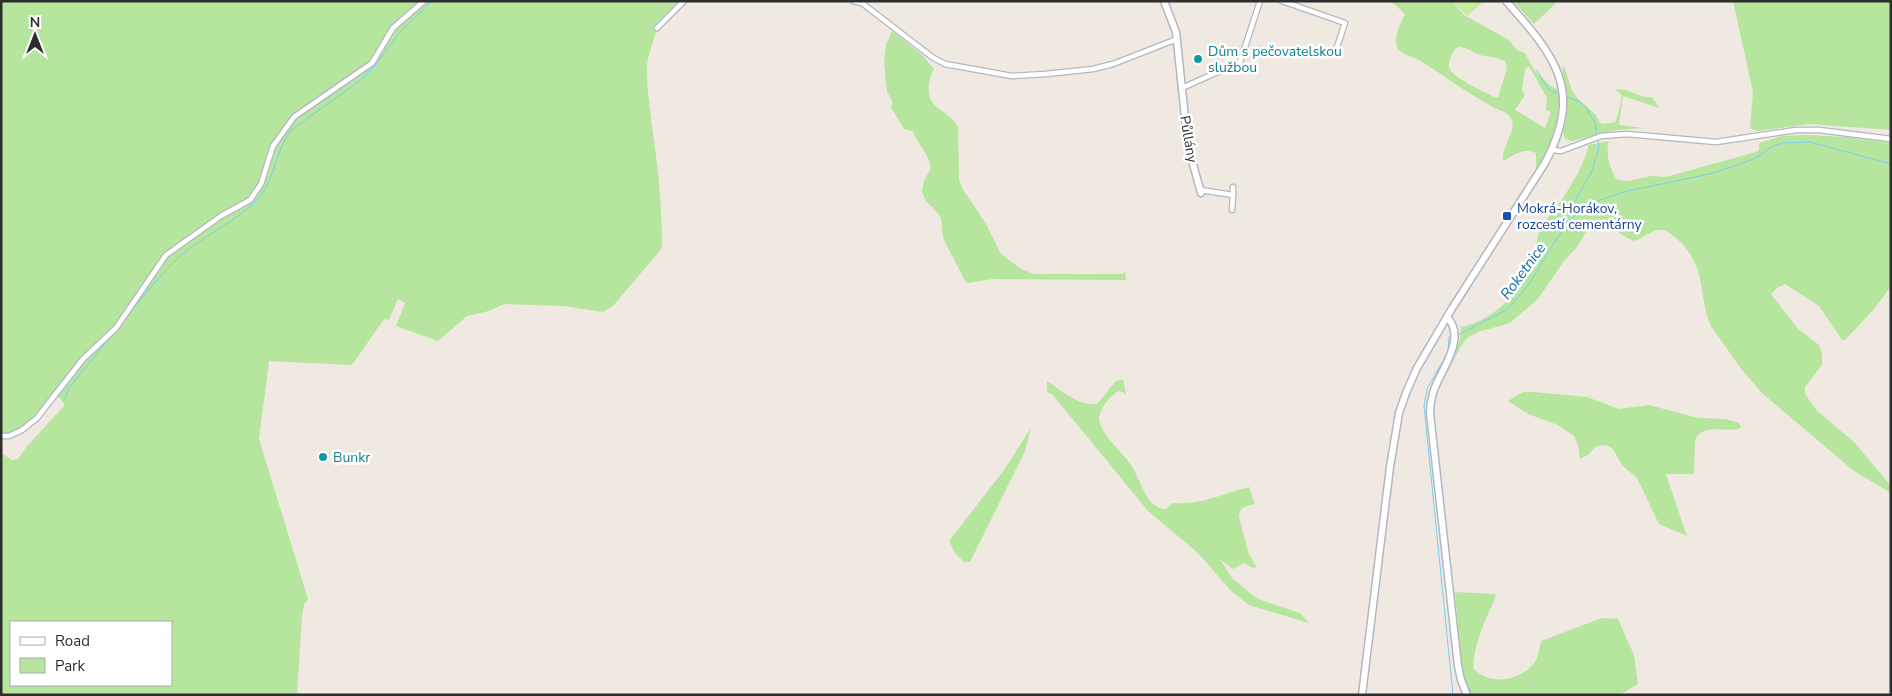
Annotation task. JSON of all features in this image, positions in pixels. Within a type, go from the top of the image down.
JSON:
[{"type":"street","points":[[1,436],[9,436],[22,430],[37,418],[83,359],[116,328],[166,255],[221,216],[250,200],[261,184],[273,146],[294,117],[372,63],[393,28],[424,1]]},
{"type":"street","points":[[657,28],[684,1]]},
{"type":"street","points":[[853,1],[862,3],[932,57],[945,64],[1012,76],[1093,69],[1113,64],[1177,39]]},
{"type":"street","name":"Půllány","points":[[1164,1],[1176,32],[1188,146],[1201,192],[1233,195]]},
{"type":"street","points":[[1182,88],[1240,62],[1260,1]]},
{"type":"street","points":[[1282,1],[1345,23],[1336,50]]},
{"type":"street","points":[[1362,695],[1396,424],[1404,398],[1411,380],[1447,318],[1538,175],[1552,150],[1561,124],[1563,95],[1558,72],[1538,36],[1506,1]]},
{"type":"street","points":[[1552,150],[1561,150],[1601,136],[1634,134],[1716,142],[1811,129],[1891,139]]},
{"type":"street","points":[[1232,210],[1233,187]]},
{"type":"street","points":[[1447,318],[1451,322],[1454,335],[1450,357],[1432,394],[1430,410],[1458,666],[1467,695]]},
{"type":"green space","points":[[1,1],[679,1],[657,23],[647,65],[648,92],[659,187],[662,248],[613,306],[603,312],[564,306],[504,304],[489,311],[467,316],[438,341],[396,326],[405,303],[398,299],[389,320],[384,319],[352,365],[269,361],[259,439],[308,599],[304,605],[302,616],[297,695],[1,695],[1,453],[12,460],[18,459],[28,445],[65,405],[55,392],[32,420],[18,431],[1,435]]},
{"type":"green space","points":[[1391,1],[1451,1],[1464,15],[1509,40],[1517,50],[1525,53],[1534,70],[1551,86],[1560,91],[1566,89],[1562,70],[1564,66],[1572,91],[1596,115],[1600,123],[1615,122],[1616,120],[1620,108],[1621,94],[1615,90],[1619,89],[1652,97],[1659,108],[1623,96],[1619,125],[1643,128],[1616,130],[1572,141],[1565,139],[1563,131],[1565,117],[1560,116],[1553,137],[1536,172],[1536,153],[1531,151],[1523,151],[1503,161],[1504,150],[1513,125],[1511,118],[1506,113],[1482,101],[1419,60],[1403,54],[1396,43],[1405,14]],"holes":[[[1459,47],[1480,55],[1505,61],[1507,69],[1498,97],[1469,84],[1451,71],[1449,66],[1450,59],[1454,50]],[[1529,66],[1547,98],[1546,110],[1551,112],[1545,128],[1515,110],[1525,95],[1522,90],[1525,69]]]},
{"type":"green space","points":[[1451,1],[1484,1],[1467,16]]},
{"type":"green space","points":[[1513,1],[1558,1],[1534,24]]},
{"type":"green space","points":[[1733,1],[1891,1],[1891,130],[1809,124],[1757,131],[1750,128],[1753,92]]},
{"type":"green space","points":[[892,31],[923,56],[934,69],[929,84],[931,99],[958,127],[959,180],[962,188],[986,224],[1001,254],[1021,269],[1034,274],[1122,274],[1125,272],[1126,280],[993,279],[968,283],[965,281],[943,238],[941,218],[926,201],[922,192],[924,180],[931,169],[928,158],[913,131],[904,129],[891,107],[893,102],[887,92],[884,62],[886,44]]},
{"type":"green space","points":[[1782,136],[1847,137],[1891,143],[1891,286],[1881,300],[1845,340],[1842,340],[1819,306],[1785,284],[1771,294],[1798,329],[1819,345],[1822,353],[1822,365],[1805,387],[1805,394],[1817,411],[1854,442],[1890,485],[1891,493],[1854,471],[1763,394],[1742,370],[1711,326],[1698,270],[1687,249],[1664,230],[1656,230],[1635,241],[1608,226],[1602,224],[1590,225],[1577,247],[1564,261],[1538,299],[1510,323],[1478,332],[1467,338],[1447,373],[1460,339],[1461,327],[1484,319],[1495,312],[1515,293],[1530,271],[1541,227],[1575,179],[1585,159],[1588,145],[1609,141],[1608,156],[1614,176],[1617,180],[1629,181],[1651,176],[1666,177],[1756,152],[1759,150],[1759,143]]},
{"type":"green space","points":[[1123,379],[1126,395],[1118,391],[1111,397],[1103,407],[1099,420],[1109,439],[1131,465],[1152,503],[1157,507],[1166,509],[1173,503],[1203,501],[1249,487],[1255,504],[1242,509],[1239,517],[1249,555],[1257,567],[1253,568],[1244,563],[1233,569],[1220,559],[1232,578],[1252,595],[1261,600],[1300,613],[1309,623],[1249,605],[1231,591],[1198,553],[1148,511],[1052,394],[1047,392],[1047,381],[1083,403],[1097,404],[1115,382]]},
{"type":"green space","points":[[1523,392],[1587,397],[1619,409],[1649,405],[1698,418],[1726,419],[1739,423],[1741,427],[1732,430],[1714,429],[1703,432],[1695,440],[1694,474],[1666,474],[1687,536],[1659,524],[1637,478],[1622,465],[1613,449],[1606,445],[1596,446],[1588,455],[1580,459],[1578,445],[1574,436],[1558,425],[1528,414],[1508,401]]},
{"type":"green space","points":[[1031,428],[1025,451],[970,562],[964,562],[955,553],[949,541],[1004,470]]},
{"type":"green space","points":[[1455,592],[1495,594],[1496,596],[1481,631],[1474,658],[1473,668],[1486,677],[1502,679],[1518,675],[1534,664],[1541,641],[1602,618],[1618,619],[1634,655],[1638,684],[1619,695],[1470,695],[1463,679]]},
{"type":"waterway","points":[[127,316],[180,256],[233,220],[257,200],[268,184],[281,148],[290,131],[361,80],[375,66],[400,32],[432,1]]},
{"type":"waterway","points":[[1537,70],[1548,89],[1559,94]]},
{"type":"waterway","points":[[1565,96],[1585,106],[1595,123],[1599,147],[1592,171],[1572,206],[1565,226]]},
{"type":"waterway","name":"Roketnice","points":[[1456,335],[1508,309],[1529,284],[1570,220],[1583,209],[1600,200],[1628,191],[1714,173],[1756,158],[1773,146],[1783,143],[1810,142],[1891,164]]},
{"type":"waterway","name":"Roketnice","points":[[1452,335],[1449,337],[1448,352],[1427,389],[1424,406],[1453,695]]},
{"type":"waterway","points":[[65,399],[69,388],[110,337]]},
{"type":"place","name":"Dům s pečovatelskou službou","points":[[1198,59]]},
{"type":"place","name":"Mokrá-Horákov, rozcestí cementárny","points":[[1507,216]]},
{"type":"place","name":"Bunkr","points":[[323,457]]}]
